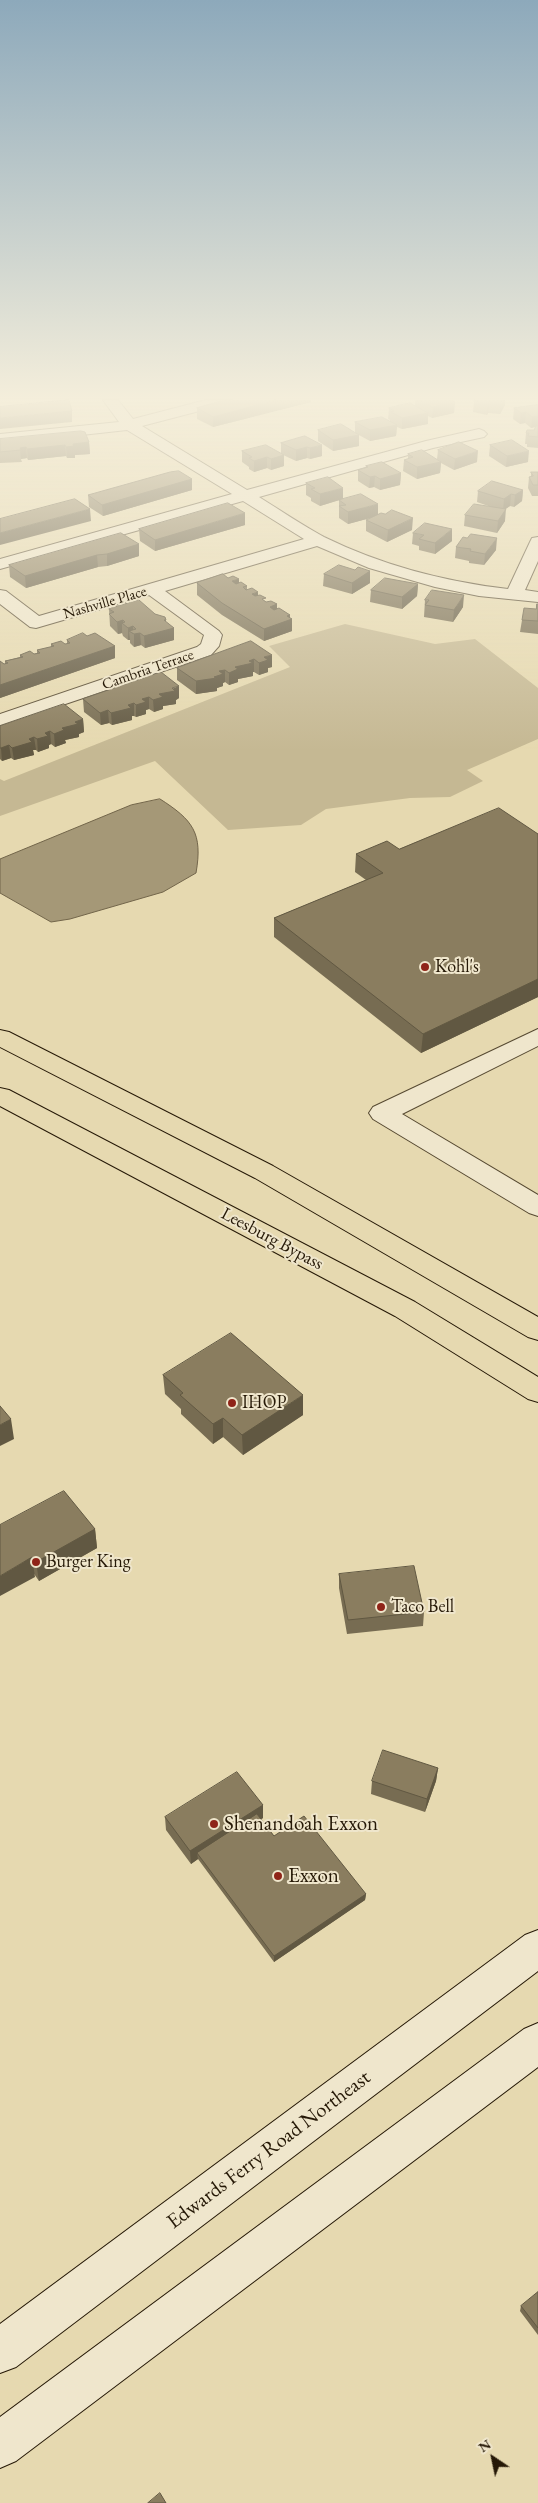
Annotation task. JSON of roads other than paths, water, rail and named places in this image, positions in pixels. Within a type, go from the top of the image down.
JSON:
[{"type":"highway","points":[[0,1037],[256,1168],[538,1330]]},
{"type":"highway","name":"Leesburg Bypass","points":[[0,1096],[405,1309],[538,1391]]},
{"type":"street","points":[[0,564],[170,517]]},
{"type":"street","points":[[280,517],[318,540],[375,564],[408,575],[479,591],[538,596]]},
{"type":"street","name":"Nashville Place","points":[[0,595],[36,623],[318,540]]},
{"type":"street","points":[[514,595],[538,542]]},
{"type":"street","name":"Cambria Terrace","points":[[0,720],[204,651],[210,646],[213,635],[209,630],[150,589]]},
{"type":"street","points":[[538,1036],[382,1113],[538,1207]]},
{"type":"street","name":"Edwards Ferry Road Northeast","points":[[0,2351],[538,1948]]},
{"type":"street","points":[[0,2445],[538,2044]]},
{"type":"place","name":"Kohl's","points":[[425,967]]},
{"type":"place","name":"IHOP","points":[[232,1403]]},
{"type":"place","name":"Burger King","points":[[36,1562]]},
{"type":"place","name":"Taco Bell","points":[[381,1607]]},
{"type":"place","name":"Shenandoah Exxon","points":[[214,1824]]},
{"type":"place","name":"Exxon","points":[[278,1876]]}]
